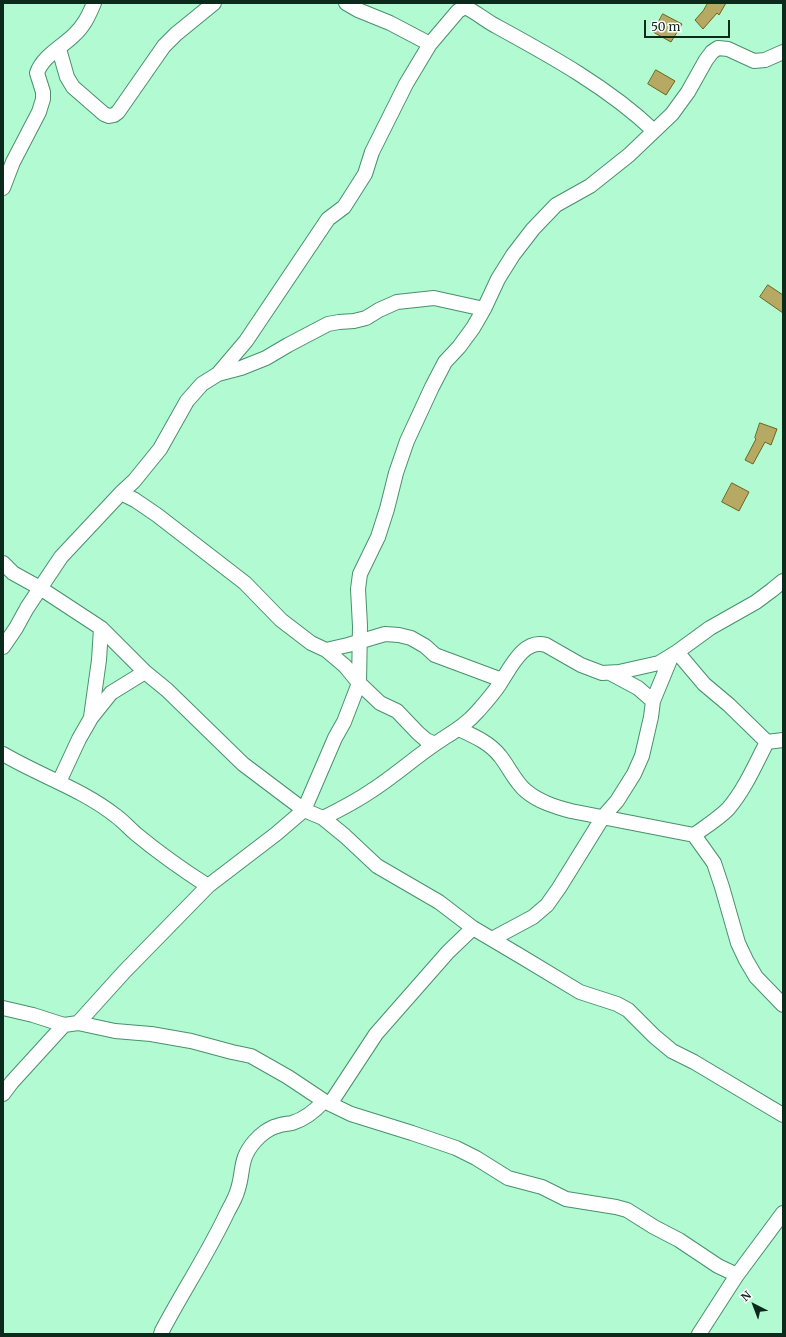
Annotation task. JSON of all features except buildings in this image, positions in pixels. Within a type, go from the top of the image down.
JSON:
[{"type":"street","points":[[3,188],[13,162],[39,112],[43,99],[44,92],[37,73],[38,68],[46,59],[75,35],[84,24],[94,3]]},
{"type":"street","points":[[59,49],[67,77],[73,87],[104,114],[109,116],[114,115],[132,94],[164,46],[176,34],[214,3]]},
{"type":"street","points":[[346,3],[370,16],[390,23],[430,44]]},
{"type":"street","points":[[218,374],[246,341],[328,219],[344,207],[365,174],[372,152],[406,84],[430,44],[458,11],[466,7],[486,21],[593,83],[644,121],[654,131]]},
{"type":"street","points":[[3,1094],[12,1082],[208,886],[276,834],[304,810],[344,722],[359,683],[360,606],[358,589],[360,574],[378,537],[396,473],[407,442],[445,362],[459,347],[473,328],[498,279],[513,255],[533,229],[556,205],[590,186],[629,156],[672,114],[688,92],[712,52],[718,48],[728,48],[754,61],[765,60],[783,52]]},
{"type":"street","points":[[3,647],[61,557],[120,493],[134,481],[160,449],[187,400],[202,384],[218,374],[241,368],[266,358],[288,344],[328,324],[366,318],[396,302],[434,298],[484,308]]},
{"type":"street","points":[[120,493],[136,500],[245,583],[281,620],[311,643],[326,650],[345,666],[359,683],[380,703],[397,711],[418,734],[435,744]]},
{"type":"street","points":[[3,563],[13,573],[40,588],[101,628],[145,672],[167,690],[243,764],[304,810],[323,818],[377,866],[439,902],[473,928],[580,992],[617,1004],[628,1010],[654,1036],[672,1051],[694,1062],[783,1115]]},
{"type":"street","points":[[323,818],[348,806],[371,791],[435,744],[459,729],[478,712],[520,654],[533,644],[540,643],[546,645],[581,665],[602,673],[610,673],[658,663],[674,654],[710,628],[756,602],[783,581]]},
{"type":"street","points":[[91,718],[99,660],[101,628]]},
{"type":"street","points":[[326,650],[385,634],[411,638],[425,646],[435,655],[502,680]]},
{"type":"street","points":[[492,939],[533,917],[547,905],[603,817],[617,801],[634,774],[642,756],[650,723],[653,701],[674,654]]},
{"type":"street","points":[[674,654],[767,742]]},
{"type":"street","points":[[59,782],[79,739],[91,718],[111,693],[145,672]]},
{"type":"street","points":[[610,673],[638,688],[653,701]]},
{"type":"street","points":[[459,729],[489,746],[500,756],[526,791],[552,805],[571,811],[694,835],[714,863],[738,943],[746,960],[756,977],[783,1005]]},
{"type":"street","points":[[767,742],[783,740]]},
{"type":"street","points":[[694,835],[728,809],[744,786],[767,742]]},
{"type":"street","points":[[3,754],[84,795],[116,815],[136,834],[182,869],[208,886]]},
{"type":"street","points":[[161,1334],[174,1307],[197,1270],[228,1213],[239,1189],[242,1164],[246,1153],[255,1141],[268,1130],[278,1125],[291,1123],[304,1118],[327,1102],[376,1034],[448,952],[473,928]]},
{"type":"street","points":[[3,1008],[71,1024],[115,1031],[151,1034],[191,1041],[252,1056],[327,1102],[351,1114],[456,1148],[476,1158],[508,1178],[542,1187],[566,1199],[627,1210],[654,1227],[679,1240],[718,1266],[736,1275]]},
{"type":"street","points":[[699,1334],[736,1275],[783,1213]]}]
